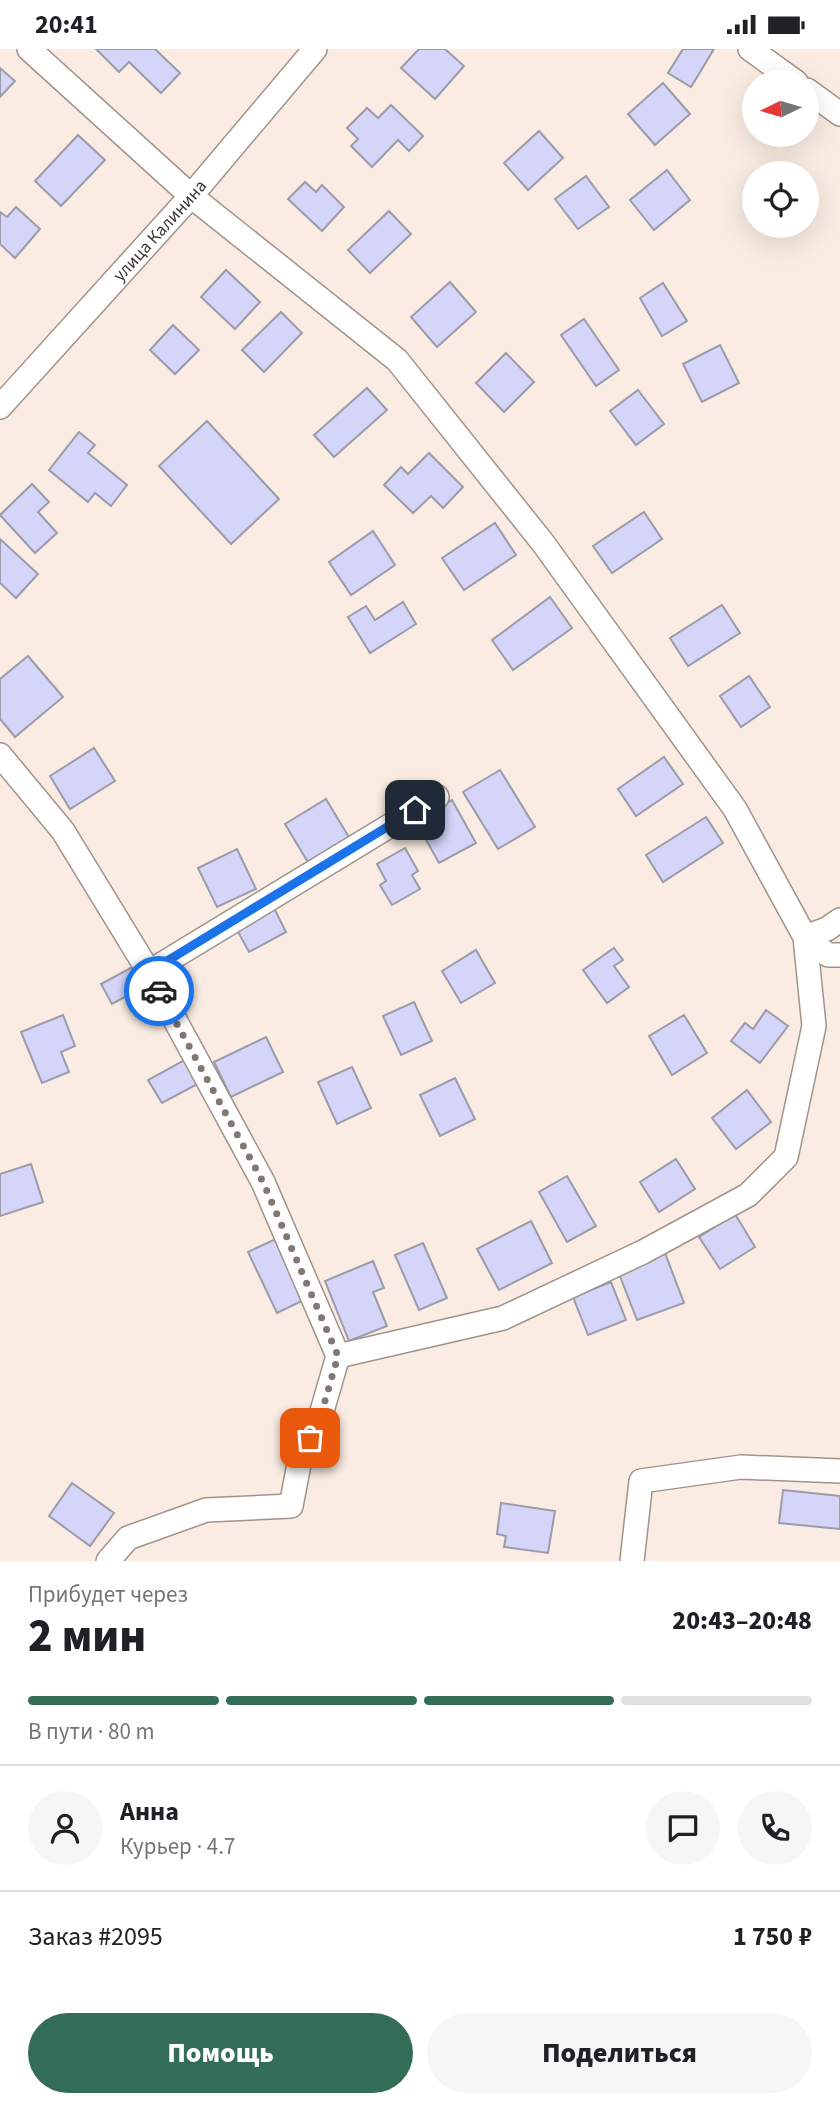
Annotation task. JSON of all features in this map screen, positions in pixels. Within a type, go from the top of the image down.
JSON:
[{"type":"street","points":[[29,49],[191,196],[397,360],[542,543],[735,809],[805,937],[814,1026],[786,1157],[748,1195],[643,1252],[503,1318],[338,1356]]},
{"type":"street","name":"улица Калинина","points":[[0,407],[191,196],[315,49]]},
{"type":"street","points":[[750,49],[779,70]]},
{"type":"street","points":[[819,99],[840,114]]},
{"type":"street","points":[[0,755],[64,831],[149,972],[263,1182],[338,1356],[320,1418],[300,1459],[291,1506],[206,1510],[128,1538],[108,1561]]},
{"type":"street","points":[[149,972],[437,797]]},
{"type":"street","points":[[805,937],[827,929],[840,920]]},
{"type":"street","points":[[805,937],[828,955],[840,954]]},
{"type":"street","points":[[632,1561],[640,1481],[741,1467],[840,1471]]},
{"type":"building","points":[[96,49],[155,49],[180,73],[161,93],[129,62],[119,72]]},
{"type":"building","points":[[419,49],[445,49],[464,66],[435,99],[401,68]]},
{"type":"building","points":[[683,49],[714,49],[691,87],[668,73]]},
{"type":"building","points":[[0,68],[15,81],[0,97]]},
{"type":"building","points":[[663,83],[690,114],[655,145],[628,114]]},
{"type":"building","points":[[391,105],[423,136],[409,151],[398,140],[372,167],[351,146],[358,139],[347,128],[367,108],[378,118]]},
{"type":"building","points":[[539,131],[563,158],[528,190],[504,163]]},
{"type":"building","points":[[78,135],[105,160],[61,206],[35,181]]},
{"type":"building","points":[[667,170],[690,200],[654,230],[630,200]]},
{"type":"building","points":[[586,176],[609,207],[578,229],[555,199]]},
{"type":"building","points":[[305,182],[316,192],[322,185],[344,207],[322,231],[288,199]]},
{"type":"building","points":[[16,207],[40,229],[15,258],[0,244],[0,212],[7,217]]},
{"type":"building","points":[[389,211],[411,234],[370,273],[348,250]]},
{"type":"building","points":[[226,270],[260,302],[235,329],[201,297]]},
{"type":"building","points":[[450,282],[476,312],[437,347],[411,317]]},
{"type":"building","points":[[663,283],[687,321],[662,336],[640,298]]},
{"type":"building","points":[[281,312],[302,333],[264,372],[242,350]]},
{"type":"building","points":[[584,319],[619,370],[596,386],[561,335]]},
{"type":"building","points":[[173,325],[199,350],[175,374],[150,350]]},
{"type":"building","points":[[720,345],[739,383],[702,402],[683,364]]},
{"type":"building","points":[[506,353],[534,382],[504,412],[476,383]]},
{"type":"building","points":[[367,388],[387,410],[334,457],[314,435]]},
{"type":"building","points":[[638,390],[664,424],[636,445],[610,411]]},
{"type":"building","points":[[207,421],[279,499],[231,544],[159,466]]},
{"type":"building","points":[[79,432],[95,445],[88,453],[127,485],[111,506],[95,493],[88,502],[49,470]]},
{"type":"building","points":[[429,453],[463,487],[443,508],[431,496],[413,513],[384,485],[401,467],[408,474]]},
{"type":"building","points":[[32,484],[49,502],[38,512],[57,533],[35,553],[0,515]]},
{"type":"building","points":[[644,512],[662,539],[612,573],[593,546]]},
{"type":"building","points":[[495,523],[516,555],[464,590],[442,558]]},
{"type":"building","points":[[373,531],[395,565],[351,595],[329,562]]},
{"type":"building","points":[[0,539],[38,574],[16,598],[0,583]]},
{"type":"building","points":[[550,597],[572,628],[513,670],[492,640]]},
{"type":"building","points":[[403,602],[416,624],[370,653],[348,617],[366,606],[375,620]]},
{"type":"building","points":[[722,605],[740,633],[688,666],[670,638]]},
{"type":"building","points":[[28,656],[63,697],[15,737],[0,719],[0,679]]},
{"type":"building","points":[[749,676],[770,707],[741,727],[720,696]]},
{"type":"building","points":[[94,748],[115,781],[70,809],[50,776]]},
{"type":"building","points":[[664,757],[683,784],[636,816],[618,789]]},
{"type":"building","points":[[500,770],[535,827],[498,849],[463,792]]},
{"type":"building","points":[[326,799],[350,839],[309,864],[285,824]]},
{"type":"building","points":[[452,800],[476,843],[439,863],[415,820]]},
{"type":"building","points":[[706,817],[723,843],[663,882],[646,855]]},
{"type":"building","points":[[405,848],[418,871],[412,875],[420,889],[392,905],[380,885],[386,881],[377,864]]},
{"type":"building","points":[[237,849],[256,889],[217,907],[198,868]]},
{"type":"building","points":[[274,908],[286,932],[249,952],[236,928]]},
{"type":"building","points":[[614,948],[623,960],[614,966],[629,987],[607,1003],[583,970]]},
{"type":"building","points":[[476,950],[495,983],[461,1003],[442,971]]},
{"type":"building","points":[[138,964],[149,984],[112,1004],[101,984]]},
{"type":"building","points":[[414,1002],[432,1041],[401,1055],[383,1016]]},
{"type":"building","points":[[766,1010],[788,1026],[760,1063],[731,1041],[745,1023],[753,1029]]},
{"type":"building","points":[[63,1015],[75,1046],[61,1052],[69,1072],[42,1083],[21,1032]]},
{"type":"building","points":[[684,1015],[707,1053],[672,1075],[649,1036]]},
{"type":"building","points":[[266,1037],[283,1072],[231,1097],[214,1062]]},
{"type":"building","points":[[190,1057],[203,1081],[162,1103],[148,1080]]},
{"type":"building","points":[[352,1067],[371,1108],[337,1124],[318,1082]]},
{"type":"building","points":[[455,1078],[475,1119],[440,1136],[420,1095]]},
{"type":"building","points":[[747,1090],[771,1122],[736,1149],[712,1118]]},
{"type":"building","points":[[676,1159],[695,1189],[659,1212],[640,1182]]},
{"type":"building","points":[[31,1164],[43,1202],[0,1216],[0,1174]]},
{"type":"building","points":[[567,1176],[596,1226],[567,1242],[539,1192]]},
{"type":"building","points":[[735,1214],[755,1247],[720,1269],[699,1237]]},
{"type":"building","points":[[531,1221],[552,1263],[499,1290],[477,1249]]},
{"type":"building","points":[[280,1237],[308,1298],[277,1313],[248,1252]]},
{"type":"building","points":[[423,1243],[447,1298],[419,1310],[395,1255]]},
{"type":"building","points":[[665,1253],[684,1303],[637,1320],[618,1271]]},
{"type":"building","points":[[373,1261],[384,1288],[373,1292],[387,1326],[349,1341],[325,1281]]},
{"type":"building","points":[[611,1282],[626,1320],[588,1335],[573,1297]]},
{"type":"building","points":[[72,1483],[114,1513],[90,1546],[49,1516]]},
{"type":"building","points":[[783,1490],[840,1496],[840,1529],[779,1523]]},
{"type":"building","points":[[501,1503],[555,1511],[548,1553],[504,1547],[506,1536],[497,1534]]},
{"type":"way so far","points":[[159,991],[263,1182],[338,1356],[320,1418],[310,1438]]},
{"type":"route","points":[[159,991],[149,972],[415,810]]}]
